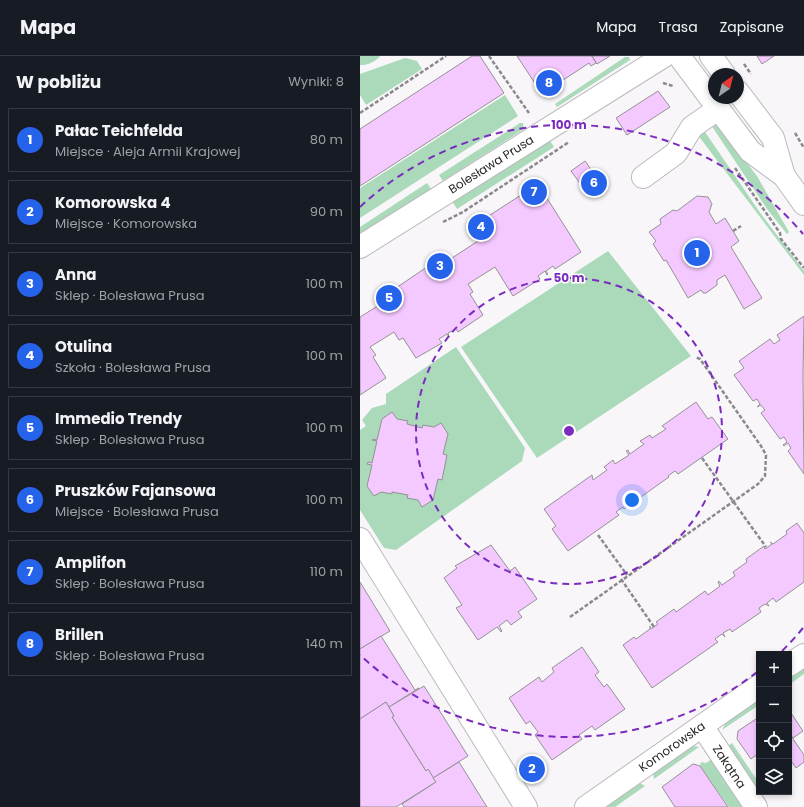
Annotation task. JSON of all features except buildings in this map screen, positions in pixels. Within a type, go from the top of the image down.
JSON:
[{"type":"street","name":"Bolesława Prusa","points":[[360,247],[664,56]]},
{"type":"street","points":[[679,56],[750,152],[784,176],[804,204]]},
{"type":"street","points":[[711,56],[720,68]]},
{"type":"street","points":[[744,100],[773,138],[784,176]]},
{"type":"street","points":[[643,177],[676,153],[692,127],[718,109]]},
{"type":"street","points":[[360,539],[526,807]]},
{"type":"street","points":[[792,663],[804,655]]},
{"type":"street","name":"Komorowska","points":[[586,807],[758,687]]},
{"type":"street","name":"Zakątna","points":[[702,726],[756,807]]},
{"type":"path","points":[[360,113],[446,56]]},
{"type":"path","points":[[489,56],[529,113]]},
{"type":"path","points":[[658,85],[664,83],[676,88]]},
{"type":"path","points":[[454,218],[566,146]]},
{"type":"path","points":[[733,231],[741,226]]},
{"type":"path","points":[[780,233],[781,240],[804,268]]},
{"type":"path","points":[[570,616],[758,484],[765,476],[766,455],[700,359],[695,357]]},
{"type":"path","points":[[702,458],[766,547]]},
{"type":"path","points":[[598,535],[627,575]]},
{"type":"path","points":[[621,579],[654,626]]},
{"type":"green space","points":[[360,56],[380,56],[368,64],[360,65]]},
{"type":"green space","points":[[625,57],[629,57],[630,60],[557,107],[555,104]]},
{"type":"green space","points":[[405,58],[417,61],[422,69],[366,105],[360,95],[360,74]]},
{"type":"green space","points":[[505,95],[518,116],[360,218],[360,188]]},
{"type":"green space","points":[[520,123],[523,123],[524,129],[443,181],[439,175]]},
{"type":"green space","points":[[717,124],[757,176],[789,232],[787,234],[767,209],[711,125]]},
{"type":"green space","points":[[703,129],[761,214],[804,271],[804,275],[697,134]]},
{"type":"green space","points":[[549,139],[554,147],[457,209],[452,201]]},
{"type":"green space","points":[[427,183],[431,189],[360,235],[360,227]]},
{"type":"green space","points":[[608,251],[691,356],[537,458],[461,347]]},
{"type":"green space","points":[[456,347],[525,448],[522,461],[396,550],[384,548],[360,510],[360,430],[366,426],[362,420],[372,408],[386,404],[386,394]]},
{"type":"green space","points":[[804,667],[804,674],[792,683],[792,675]]},
{"type":"green space","points":[[756,699],[756,707],[722,730],[728,719]]},
{"type":"green space","points":[[732,743],[756,779],[756,788],[754,788],[727,747]]},
{"type":"green space","points":[[689,747],[699,747],[654,779],[653,772]]},
{"type":"green space","points":[[712,759],[743,807],[729,807],[700,766],[701,762],[706,763]]},
{"type":"green space","points":[[638,782],[645,786],[615,807],[602,807]]},
{"type":"place","name":"Brillen","points":[[549,83]]},
{"type":"place","name":"Pruszków Fajansowa","points":[[594,183]]},
{"type":"place","name":"Amplifon","points":[[534,192]]},
{"type":"place","name":"Otulina","points":[[481,227]]},
{"type":"place","name":"Pałac Teichfelda","points":[[697,253]]},
{"type":"place","name":"Anna","points":[[440,266]]},
{"type":"place","name":"Immedio Trendy","points":[[389,298]]},
{"type":"place","name":"Komorowska 4","points":[[532,769]]}]
